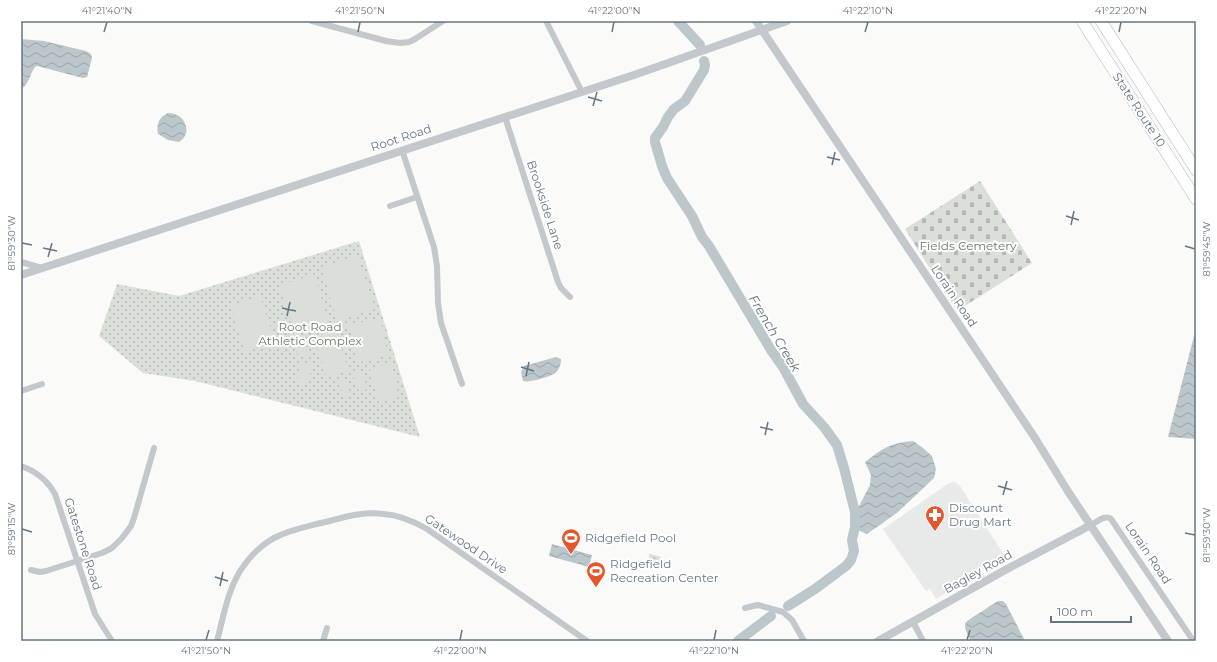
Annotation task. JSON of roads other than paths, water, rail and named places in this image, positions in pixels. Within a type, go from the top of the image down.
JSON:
[{"type":"highway","name":"State Route 10","points":[[1082,21],[1196,199]]},
{"type":"highway","name":"State Route 10","points":[[1101,21],[1196,170]]},
{"type":"street","points":[[312,21],[386,41],[400,43],[409,42],[415,39],[443,21]]},
{"type":"street","points":[[546,21],[582,92]]},
{"type":"street","name":"Lorain Road","points":[[756,21],[1036,438],[1091,525],[1168,641]]},
{"type":"street","name":"Root Road","points":[[21,275],[634,75],[787,21]]},
{"type":"street","name":"Brookside Lane","points":[[505,117],[558,282],[561,288],[570,297]]},
{"type":"street","points":[[402,150],[435,253],[438,281],[438,303],[442,323],[462,384]]},
{"type":"street","points":[[390,206],[417,197]]},
{"type":"street","points":[[21,262],[42,268]]},
{"type":"street","points":[[21,391],[42,384]]},
{"type":"street","points":[[31,570],[43,572],[106,551],[116,545],[125,535],[134,518],[154,448]]},
{"type":"street","name":"Gatestone Road","points":[[21,466],[32,470],[43,478],[55,494],[95,614],[112,641]]},
{"type":"street","name":"Gatewood Drive","points":[[217,641],[230,594],[236,579],[244,565],[261,546],[279,535],[291,531],[352,516],[374,513],[402,517],[427,529],[587,641]]},
{"type":"street","name":"Lorain Road","points":[[1091,525],[1106,517],[1111,519],[1192,639]]},
{"type":"street","name":"Bagley Road","points":[[878,641],[1007,569],[1091,525]]},
{"type":"street","points":[[744,608],[758,605],[783,612],[792,620],[804,641]]},
{"type":"street","points":[[913,622],[923,641]]},
{"type":"street","points":[[323,641],[326,628]]},
{"type":"water","points":[[21,39],[44,41],[86,51],[91,54],[92,58],[87,77],[83,78],[37,66],[33,70],[28,82],[21,89]]},
{"type":"water","points":[[168,113],[179,116],[185,124],[186,134],[179,142],[168,140],[158,134],[157,127],[159,121]]},
{"type":"water","points":[[1195,332],[1196,439],[1168,437]]},
{"type":"water","points":[[556,357],[561,359],[561,361],[556,373],[543,378],[523,381],[521,372],[524,366]]},
{"type":"water","points":[[913,441],[932,456],[936,469],[934,478],[898,512],[867,534],[860,531],[856,527],[857,510],[870,485],[871,475],[865,462],[876,453],[887,447]]},
{"type":"water","name":"Ridgefield Pool","points":[[552,544],[592,555],[589,567],[549,556]]},
{"type":"water","points":[[998,601],[1003,601],[1006,604],[1025,641],[971,641],[965,628],[967,621]]},
{"type":"waterway","name":"French Creek","points":[[678,21],[700,45]]},
{"type":"waterway","name":"French Creek","points":[[704,61],[704,70],[685,101],[674,109],[655,138],[662,166],[667,178],[692,216],[702,237],[783,367],[803,404],[824,427],[837,445],[855,512],[855,527],[852,540],[854,551],[851,560],[846,566],[815,589],[788,606]]},
{"type":"waterway","name":"French Creek","points":[[738,641],[771,616]]},
{"type":"place","name":"Discount Drug Mart","points":[[935,532]]},
{"type":"place","name":"Ridgefield Pool","points":[[571,555]]},
{"type":"place","name":"Ridgefield Recreation Center","points":[[596,588]]},
{"type":"park label","name":"Fields Cemetery","points":[[968,246]]},
{"type":"park label","name":"Root Road Athletic Complex","points":[[310,334]]}]
